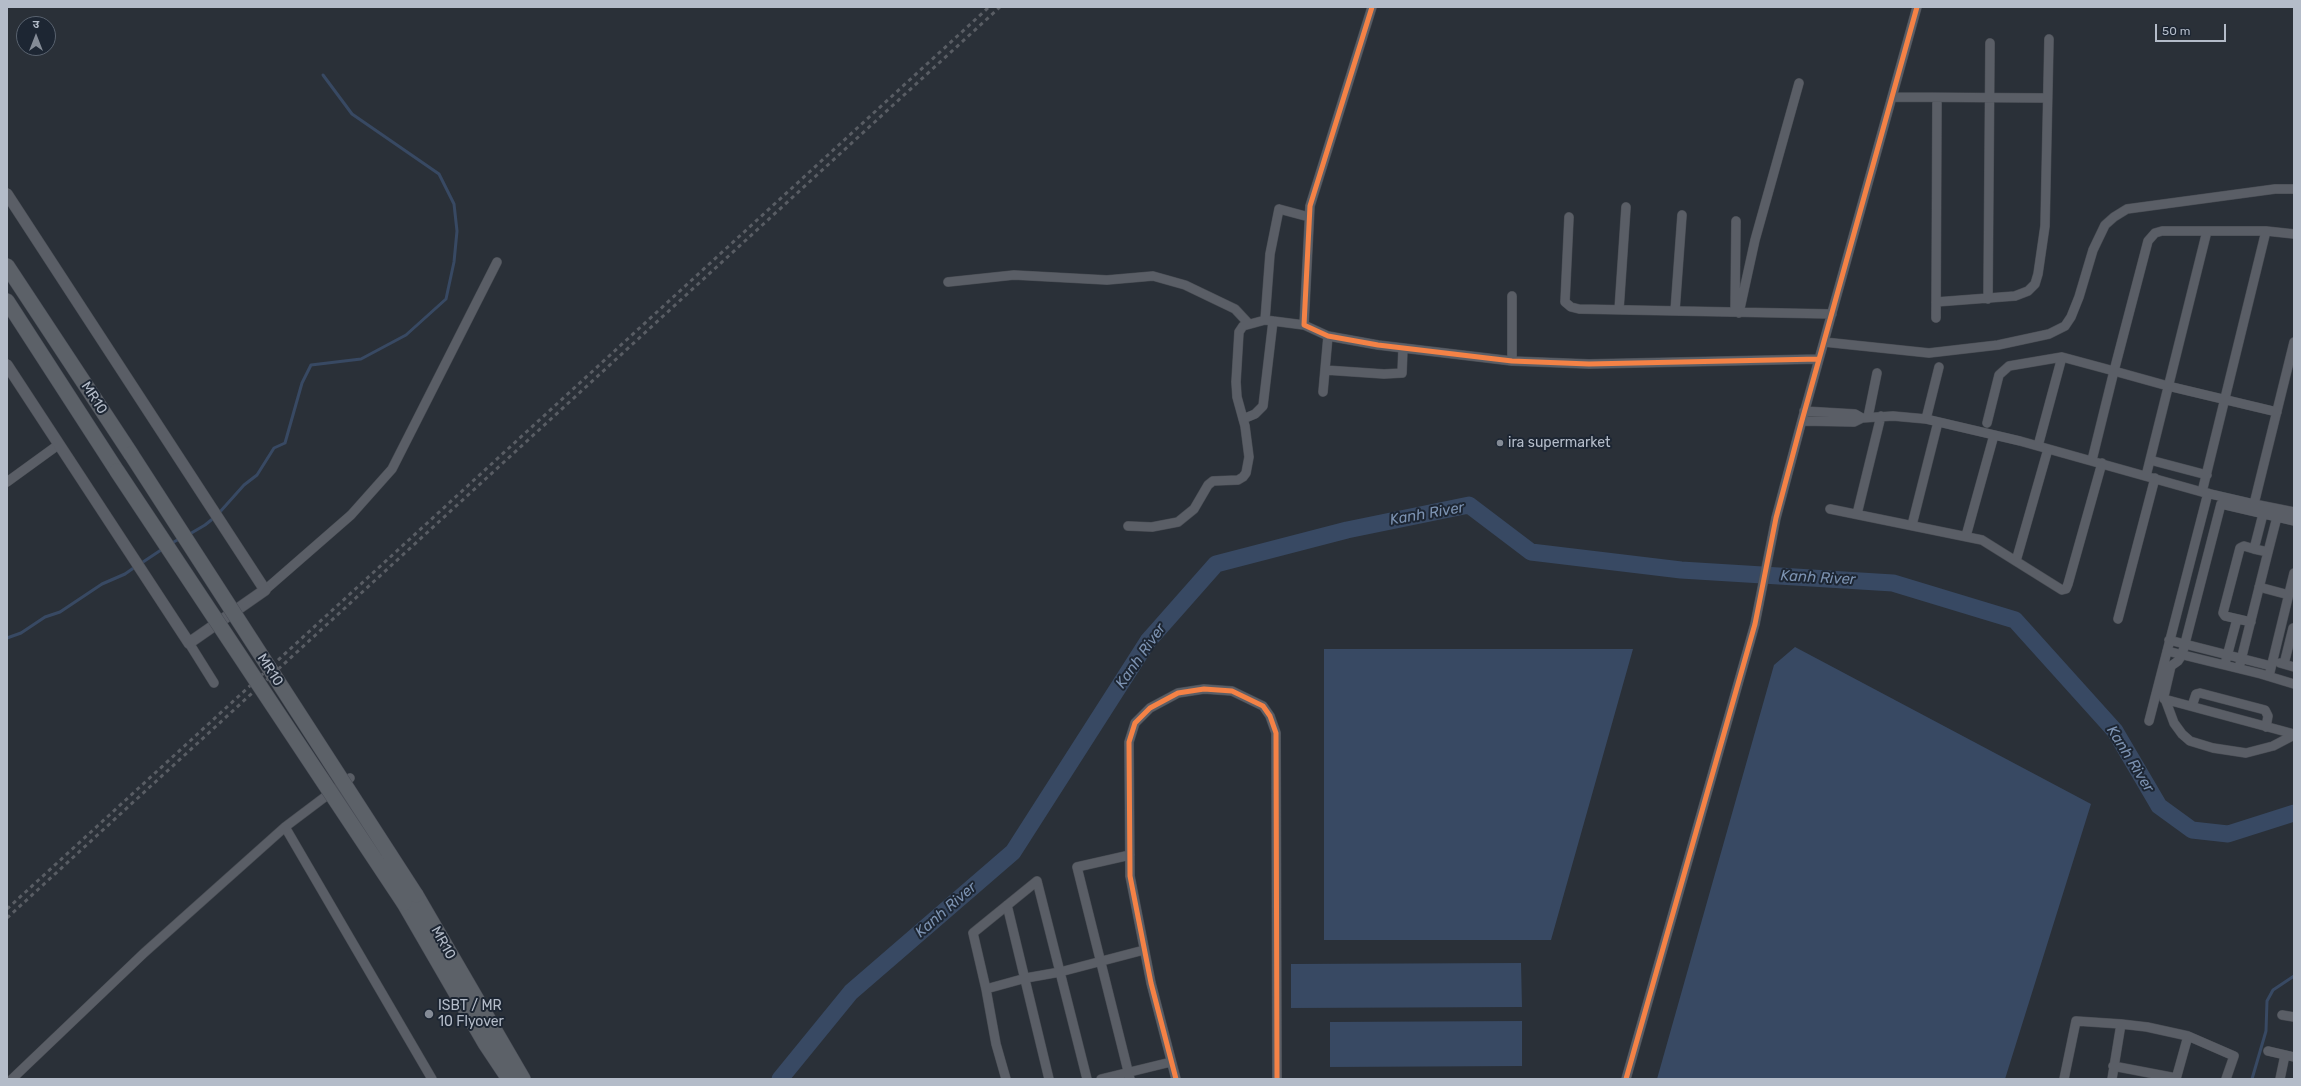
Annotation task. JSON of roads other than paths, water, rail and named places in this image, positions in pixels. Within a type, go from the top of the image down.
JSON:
[{"type":"main road","name":"MR10","points":[[7,266],[131,454],[523,1079]]},
{"type":"main road","name":"MR10","points":[[7,301],[117,471],[410,899],[485,1043],[509,1079]]},
{"type":"street","points":[[1304,325],[1310,206],[1332,131],[1372,7]]},
{"type":"street","points":[[1626,1079],[1755,624],[1776,518],[1804,412],[1917,7]]},
{"type":"street","points":[[1936,302],[2015,296],[2028,291],[2034,284],[2038,274],[2045,226],[2049,39]]},
{"type":"street","points":[[1988,299],[1990,43]]},
{"type":"street","points":[[1737,313],[1755,240],[1799,83]]},
{"type":"street","points":[[1892,97],[2047,98]]},
{"type":"street","points":[[1936,98],[1936,318]]},
{"type":"street","points":[[1824,342],[1929,354],[1998,345],[2050,334],[2065,326],[2071,317],[2093,250],[2105,225],[2127,209],[2275,189],[2294,190]]},
{"type":"street","points":[[7,194],[265,590]]},
{"type":"street","points":[[1619,310],[1626,207]]},
{"type":"street","points":[[1243,419],[1255,414],[1263,406],[1269,320],[1270,254],[1279,209],[1309,217]]},
{"type":"street","points":[[1676,311],[1682,216]]},
{"type":"street","points":[[1570,217],[1565,302],[1571,307],[1579,309],[1832,314]]},
{"type":"street","points":[[1736,221],[1737,313]]},
{"type":"street","points":[[2092,460],[2114,371],[2148,242],[2151,236],[2162,230],[2266,230],[2294,234]]},
{"type":"street","points":[[2148,721],[2170,640],[2205,492],[2207,474],[2266,230]]},
{"type":"street","points":[[2118,619],[2150,477],[2150,460],[2207,231]]},
{"type":"street","points":[[189,643],[265,590],[351,515],[392,469],[497,262]]},
{"type":"street","points":[[948,282],[1014,275],[1107,280],[1153,276],[1185,285],[1235,309],[1249,324]]},
{"type":"street","points":[[1512,296],[1512,361]]},
{"type":"street","points":[[1128,526],[1152,527],[1178,522],[1194,509],[1208,485],[1213,481],[1238,480],[1246,473],[1249,457],[1243,419],[1237,397],[1236,382],[1239,332],[1243,326],[1249,324],[1269,320],[1304,325],[1328,336],[1403,348],[1512,361],[1588,364],[1819,359]]},
{"type":"street","points":[[1323,392],[1328,336]]},
{"type":"street","points":[[2254,504],[2294,342]]},
{"type":"street","points":[[1325,370],[1384,374],[1402,373],[1403,348]]},
{"type":"street","points":[[1987,423],[2002,371],[2018,364],[2062,357],[2168,386],[2277,412]]},
{"type":"street","points":[[2038,446],[2062,357]]},
{"type":"street","points":[[7,365],[214,683]]},
{"type":"street","points":[[1926,420],[1939,367]]},
{"type":"street","points":[[1865,417],[1877,373]]},
{"type":"street","points":[[1804,412],[1833,418]]},
{"type":"street","points":[[1802,421],[1855,414],[1865,417],[1880,416],[1938,422],[2092,460],[2205,492],[2294,512]]},
{"type":"street","points":[[1857,514],[1880,416]]},
{"type":"street","points":[[1912,525],[1938,422]]},
{"type":"street","points":[[1966,536],[1994,435]]},
{"type":"street","points":[[7,482],[58,445]]},
{"type":"street","points":[[2016,561],[2048,449]]},
{"type":"street","points":[[2150,460],[2207,474]]},
{"type":"street","points":[[1830,509],[1966,536],[1986,542],[2058,588],[2066,589],[2102,463]]},
{"type":"street","points":[[2294,521],[2220,505],[2182,654],[2178,661],[2171,666],[2164,699],[2182,734],[2190,741],[2213,748],[2246,753],[2273,746],[2294,734]]},
{"type":"street","points":[[2254,549],[2263,514]]},
{"type":"street","points":[[2239,668],[2277,518]]},
{"type":"street","points":[[2251,622],[2237,619],[2223,613],[2240,548],[2244,546],[2268,552]]},
{"type":"street","points":[[2269,676],[2293,583],[2294,573]]},
{"type":"street","points":[[2259,587],[2289,595]]},
{"type":"street","points":[[2225,665],[2237,619]]},
{"type":"street","points":[[2282,625],[2294,628],[2284,664]]},
{"type":"street","points":[[2170,640],[2241,658],[2284,664],[2294,667]]},
{"type":"street","points":[[2167,651],[2239,668],[2294,684]]},
{"type":"street","points":[[1176,1079],[1144,950],[1130,876],[1129,742],[1135,723],[1150,708],[1178,692],[1204,689],[1232,691],[1263,706],[1270,716],[1276,733],[1277,1079]]},
{"type":"street","points":[[2192,706],[2196,694],[2200,693],[2265,710],[2268,716],[2266,726]]},
{"type":"street","points":[[2164,699],[2294,734]]},
{"type":"street","points":[[12,1079],[144,953],[285,827],[350,778]]},
{"type":"street","points":[[285,827],[432,1079]]},
{"type":"street","points":[[1129,1075],[1102,960],[1077,867],[1130,855]]},
{"type":"street","points":[[1006,1079],[996,1044],[986,989],[973,933],[1038,882],[1087,1079]]},
{"type":"street","points":[[1007,905],[1026,978],[1048,1079]]},
{"type":"street","points":[[986,989],[1026,978],[1060,972],[1144,950]]},
{"type":"street","points":[[2282,1015],[2294,1017]]},
{"type":"street","points":[[2064,1079],[2076,1021],[2147,1027],[2188,1036],[2234,1056],[2226,1079]]},
{"type":"street","points":[[2112,1079],[2121,1024]]},
{"type":"street","points":[[2113,1066],[2176,1079],[2188,1036]]},
{"type":"street","points":[[2268,1051],[2294,1057]]},
{"type":"street","points":[[2280,1079],[2284,1055]]},
{"type":"street","points":[[1101,1079],[1129,1075],[1171,1062]]},
{"type":"water","points":[[1795,647],[2091,804],[2005,1079],[1657,1079],[1774,665]]},
{"type":"water","points":[[1324,649],[1633,649],[1551,940],[1324,940]]},
{"type":"water","points":[[1521,963],[1522,1007],[1291,1008],[1291,964]]},
{"type":"water","points":[[1522,1021],[1522,1066],[1330,1067],[1330,1022]]},
{"type":"waterway","points":[[219,513],[244,485],[257,475],[274,448],[285,443],[302,383],[311,365],[361,359],[406,335],[446,299],[454,262],[457,231],[454,204],[439,174],[352,114],[323,75]]},
{"type":"waterway","name":"Kanh River","points":[[780,1079],[851,992],[1013,852],[1148,641],[1216,564],[1347,530],[1469,505],[1531,552],[1681,570],[1893,583],[2015,620],[2115,731],[2159,806],[2192,830],[2228,834],[2294,813]]},
{"type":"waterway","points":[[188,535],[215,517]]},
{"type":"waterway","points":[[170,544],[181,538]]},
{"type":"waterway","points":[[140,564],[164,548]]},
{"type":"waterway","points":[[7,638],[21,633],[45,617],[60,612],[102,584],[125,574],[135,567]]},
{"type":"waterway","points":[[2252,1079],[2266,1031],[2267,1001],[2273,990],[2294,976]]},
{"type":"railway","points":[[7,909],[989,7]]},
{"type":"railway","points":[[7,918],[1000,7]]},
{"type":"place","name":"ira supermarket","points":[[1500,443]]},
{"type":"place","name":"ISBT / MR 10 Flyover","points":[[429,1014]]}]
